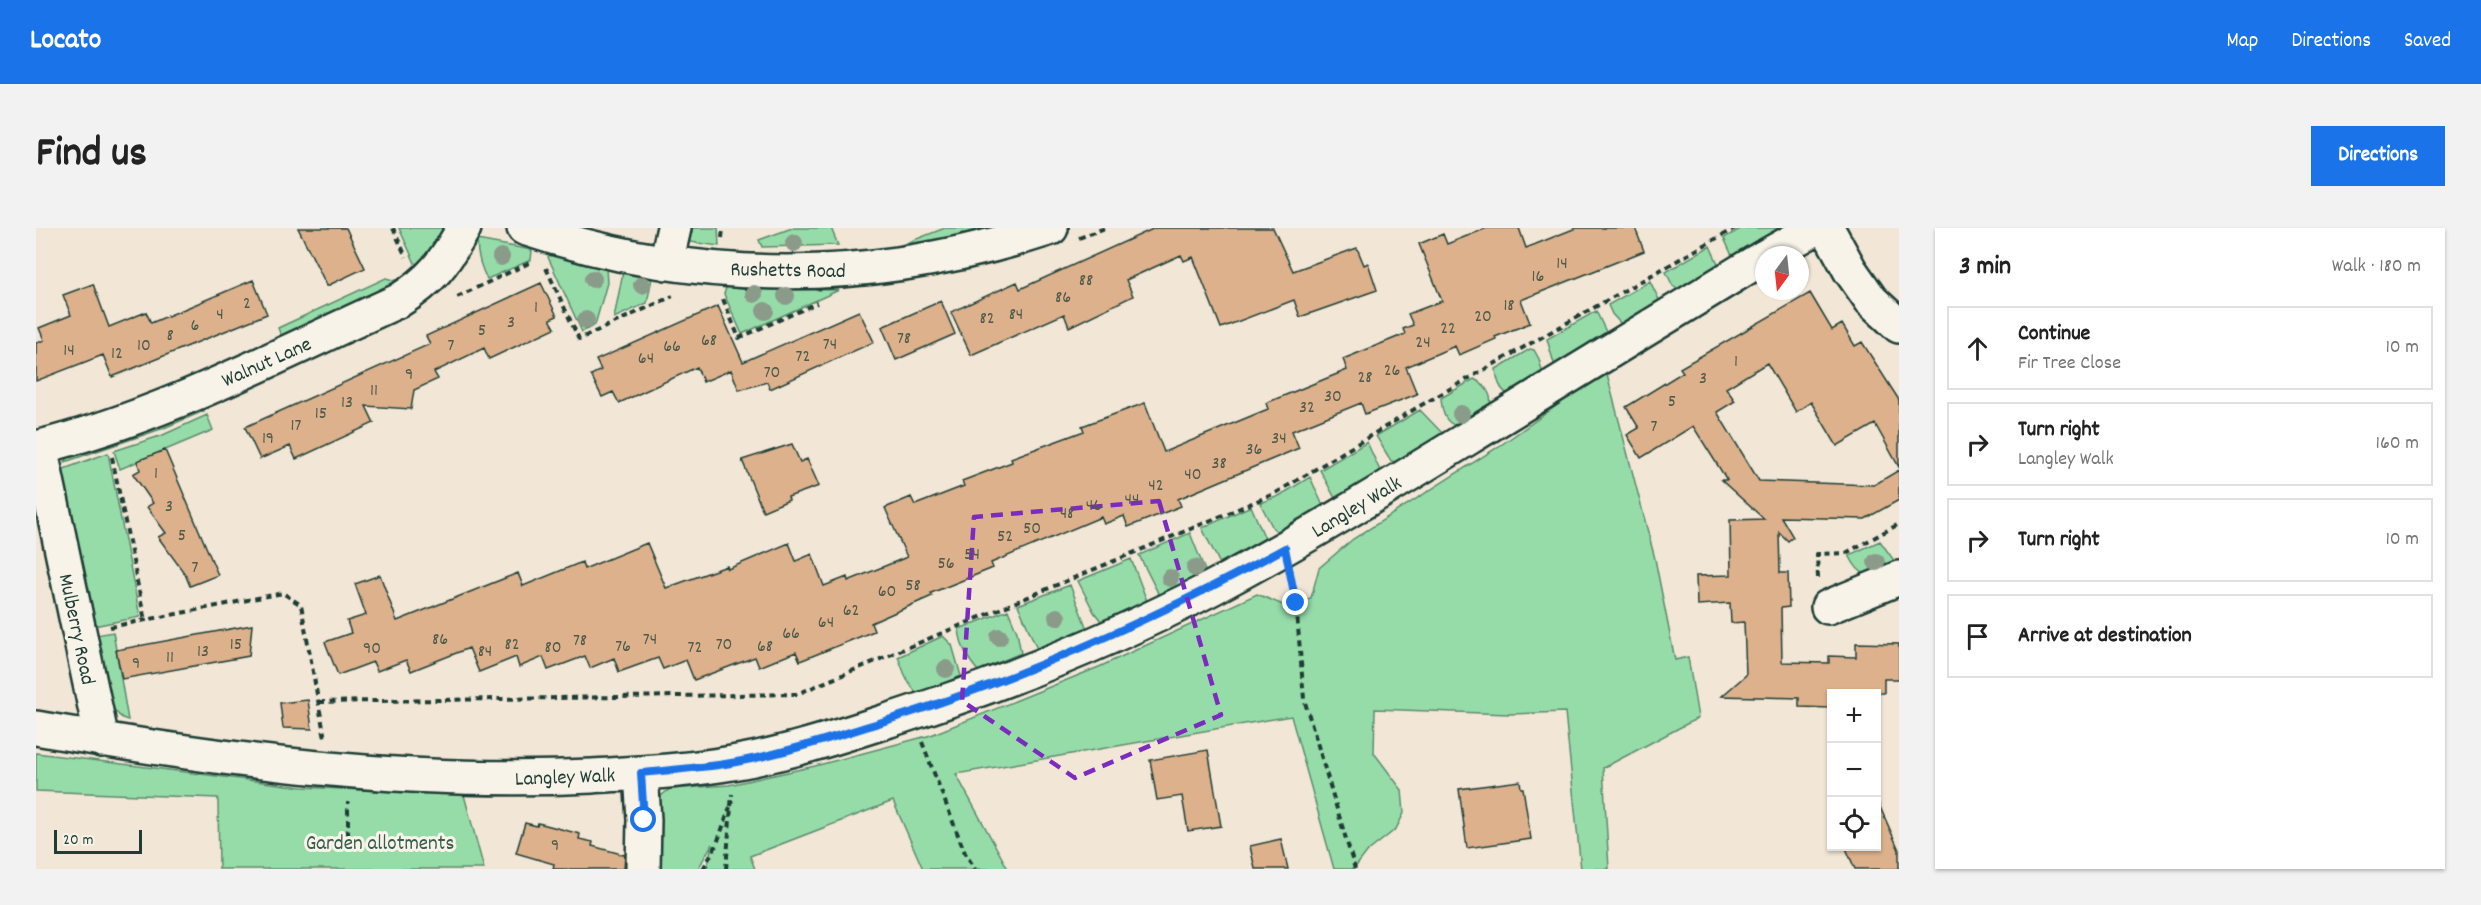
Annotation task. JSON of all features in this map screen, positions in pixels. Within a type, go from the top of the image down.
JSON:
[{"type":"street","name":"Walnut Lane","points":[[38,448],[114,425],[197,392],[398,301],[421,287],[443,265],[464,228]]},
{"type":"street","name":"Rushetts Road","points":[[524,228],[602,250],[666,263],[772,273],[868,269],[1063,234]]},
{"type":"street","points":[[666,263],[674,228]]},
{"type":"street","name":"Langley Walk","points":[[1784,246],[1816,228]]},
{"type":"street","points":[[1827,228],[1850,270],[1871,300],[1899,326]]},
{"type":"street","name":"Langley Walk","points":[[36,728],[102,740],[340,770],[540,778],[641,773],[731,763],[817,743],[964,696],[1050,662],[1208,590],[1285,548],[1755,263]]},
{"type":"street","name":"Mulberry Road","points":[[38,448],[102,740]]},
{"type":"street","points":[[1828,607],[1899,578]]},
{"type":"street","points":[[641,773],[644,820],[643,869]]},
{"type":"path","points":[[1063,234],[1105,228]]},
{"type":"path","points":[[319,702],[797,694],[1276,493],[1418,407],[1735,228]]},
{"type":"path","points":[[542,258],[579,339],[677,294]]},
{"type":"path","points":[[456,297],[531,263]]},
{"type":"path","points":[[719,290],[739,338],[824,300]]},
{"type":"path","points":[[110,449],[145,621]]},
{"type":"path","points":[[1828,607],[1818,605],[1817,554],[1846,553],[1899,524]]},
{"type":"path","points":[[1285,548],[1296,603],[1304,699],[1355,869]]},
{"type":"path","points":[[79,633],[284,593],[301,605],[319,702],[340,770],[348,846]]},
{"type":"path","points":[[910,713],[965,853],[975,869]]},
{"type":"path","points":[[726,869],[732,801],[731,763]]},
{"type":"path","points":[[703,869],[716,846],[732,801]]},
{"type":"highlighted area","points":[[1159,501],[1221,715],[1075,778],[962,701],[974,517]]},
{"type":"green space","points":[[399,228],[446,228],[419,272]]},
{"type":"green space","points":[[680,228],[718,228],[719,246],[683,241]]},
{"type":"green space","points":[[792,228],[831,228],[838,245],[762,247],[759,240]]},
{"type":"green space","points":[[945,228],[981,228],[982,230],[903,248],[901,245]]},
{"type":"green space","points":[[1742,228],[1787,228],[1734,260],[1724,238]]},
{"type":"green space","points":[[477,240],[532,250],[531,260],[487,279],[479,260]]},
{"type":"green space","points":[[1710,246],[1720,268],[1682,292],[1673,286],[1666,272]]},
{"type":"green space","points":[[552,252],[606,268],[607,283],[595,325],[582,332],[548,257]]},
{"type":"green space","points":[[623,272],[652,278],[647,303],[614,318]]},
{"type":"green space","points":[[386,278],[400,282],[281,336],[278,328]]},
{"type":"green space","points":[[1650,281],[1661,304],[1624,327],[1612,314],[1608,305]]},
{"type":"green space","points":[[727,285],[763,289],[839,290],[742,334],[724,294]]},
{"type":"green space","points":[[1596,311],[1608,336],[1555,367],[1547,339]]},
{"type":"green space","points":[[1530,349],[1534,350],[1539,359],[1543,375],[1509,395],[1499,384],[1496,369]]},
{"type":"green space","points":[[1606,371],[1655,559],[1675,660],[1688,657],[1698,718],[1603,768],[1609,869],[1581,869],[1565,712],[1509,714],[1375,709],[1374,753],[1402,790],[1404,813],[1396,829],[1367,852],[1354,869],[1334,869],[1291,716],[956,774],[1008,869],[923,869],[893,801],[750,856],[755,869],[707,869],[712,844],[698,869],[654,869],[657,803],[670,789],[729,785],[815,766],[931,735],[1099,667],[1257,594],[1283,605],[1311,598],[1319,568],[1353,539],[1498,447]]},
{"type":"green space","points":[[1474,379],[1487,390],[1490,406],[1458,426],[1453,425],[1445,416],[1441,398]]},
{"type":"green space","points":[[199,405],[204,411],[164,428],[65,462],[72,452]]},
{"type":"green space","points":[[1420,410],[1444,435],[1397,462],[1391,461],[1376,436]]},
{"type":"green space","points":[[207,415],[213,430],[120,469],[114,451],[163,435]]},
{"type":"green space","points":[[1367,442],[1381,473],[1336,500],[1320,470]]},
{"type":"green space","points":[[108,453],[140,617],[88,627],[61,470]]},
{"type":"green space","points":[[1310,477],[1324,508],[1280,534],[1273,528],[1260,503],[1279,496]]},
{"type":"green space","points":[[1251,506],[1266,541],[1221,566],[1202,528]]},
{"type":"green space","points":[[1190,533],[1206,573],[1159,595],[1139,555]]},
{"type":"green space","points":[[1880,541],[1898,566],[1875,574],[1859,570],[1849,555]]},
{"type":"green space","points":[[1131,559],[1147,601],[1101,621],[1078,581]]},
{"type":"green space","points":[[1070,585],[1087,629],[1037,649],[1018,605]]},
{"type":"green space","points":[[1008,610],[1017,632],[1021,653],[978,671],[965,652],[959,629]]},
{"type":"green space","points":[[113,632],[128,720],[120,716],[113,708],[101,670],[96,635]]},
{"type":"green space","points":[[943,636],[952,645],[961,676],[917,694],[907,680],[898,657]]},
{"type":"green space","name":"Garden allotments","points":[[36,753],[302,787],[464,795],[484,869],[219,869],[218,798],[36,791]]},
{"type":"building","points":[[298,228],[346,228],[365,268],[327,286]]},
{"type":"building","points":[[1155,228],[1273,228],[1293,271],[1357,248],[1364,265],[1368,263],[1377,290],[1300,317],[1294,300],[1221,328],[1193,257],[1184,261],[1181,255],[1126,280],[1133,296],[1069,327],[1064,314],[971,355],[951,312],[1017,282],[1020,289]]},
{"type":"building","points":[[1487,228],[1519,228],[1526,248],[1576,228],[1635,228],[1644,251],[1521,300],[1530,323],[1459,355],[1455,346],[1406,367],[1417,394],[1365,414],[1361,403],[1292,431],[1299,448],[1178,499],[1181,506],[1128,527],[1124,516],[1104,524],[1101,517],[991,563],[993,568],[931,593],[932,596],[871,623],[874,631],[800,661],[796,652],[759,667],[755,657],[694,680],[686,660],[663,669],[658,658],[619,672],[614,658],[590,668],[585,656],[548,670],[543,657],[519,667],[516,657],[479,672],[469,648],[411,671],[406,660],[377,671],[373,662],[338,675],[325,642],[351,633],[347,621],[366,615],[355,584],[380,575],[397,621],[518,573],[523,586],[582,562],[584,569],[647,543],[666,588],[727,566],[728,569],[789,543],[796,561],[812,554],[824,586],[847,577],[848,581],[907,557],[885,508],[911,497],[915,505],[964,486],[962,481],[1012,462],[1011,458],[1084,431],[1082,426],[1145,403],[1164,452],[1268,409],[1266,403],[1347,370],[1343,359],[1405,334],[1403,329],[1413,325],[1408,314],[1442,301],[1419,244],[1443,234],[1447,244]]},
{"type":"building","points":[[253,280],[267,314],[112,377],[103,355],[36,381],[36,343],[44,340],[39,328],[71,315],[63,295],[93,284],[109,327],[146,312],[151,323]]},
{"type":"building","points":[[541,283],[557,316],[550,319],[555,328],[489,359],[484,348],[434,372],[438,379],[414,390],[411,409],[366,406],[374,423],[296,459],[290,446],[260,459],[245,427],[430,344],[426,336]]},
{"type":"building","points":[[1809,294],[1832,330],[1842,324],[1855,346],[1862,342],[1899,400],[1899,467],[1875,424],[1837,446],[1811,402],[1796,412],[1767,363],[1726,388],[1735,401],[1717,412],[1759,481],[1874,485],[1899,470],[1899,500],[1865,519],[1781,517],[1793,537],[1788,541],[1779,532],[1780,573],[1788,573],[1789,607],[1781,608],[1782,662],[1829,663],[1829,656],[1856,657],[1856,643],[1899,644],[1899,679],[1884,679],[1884,693],[1881,693],[1881,689],[1827,689],[1827,708],[1799,707],[1799,698],[1722,696],[1746,675],[1744,622],[1731,623],[1730,603],[1697,605],[1696,576],[1731,575],[1730,520],[1764,519],[1721,480],[1727,480],[1693,426],[1641,458],[1627,435],[1639,428],[1626,407],[1683,372],[1680,368],[1798,300],[1809,300]]},
{"type":"building","points":[[941,301],[955,334],[896,360],[882,327]]},
{"type":"building","points":[[718,306],[743,362],[859,311],[874,342],[770,389],[767,382],[739,390],[731,370],[703,382],[697,367],[619,403],[613,392],[602,397],[591,375],[601,370],[596,360]]},
{"type":"building","points":[[792,444],[800,462],[807,459],[819,486],[788,497],[789,500],[763,511],[742,460]]},
{"type":"building","points":[[165,450],[218,575],[190,586],[185,574],[158,537],[166,533],[147,507],[153,503],[133,474],[140,470],[137,461]]},
{"type":"building","points":[[252,625],[249,656],[122,679],[116,650]]},
{"type":"building","points":[[308,700],[312,729],[283,728],[280,703]]},
{"type":"building","points":[[1208,750],[1221,826],[1188,831],[1182,796],[1157,800],[1150,760]]},
{"type":"building","points":[[1520,781],[1531,839],[1467,848],[1459,789]]},
{"type":"building","points":[[1881,809],[1899,850],[1899,869],[1855,869],[1847,851],[1881,851]]},
{"type":"building","points":[[525,823],[537,826],[538,823],[580,834],[579,839],[593,842],[592,846],[625,855],[624,869],[553,869],[554,864],[516,853]]},
{"type":"building","points":[[1281,839],[1288,869],[1255,869],[1250,846]]},
{"type":"route","points":[[644,820],[641,773],[731,763],[817,743],[964,696],[1039,667],[1137,623],[1208,590],[1285,548],[1296,603]]}]
